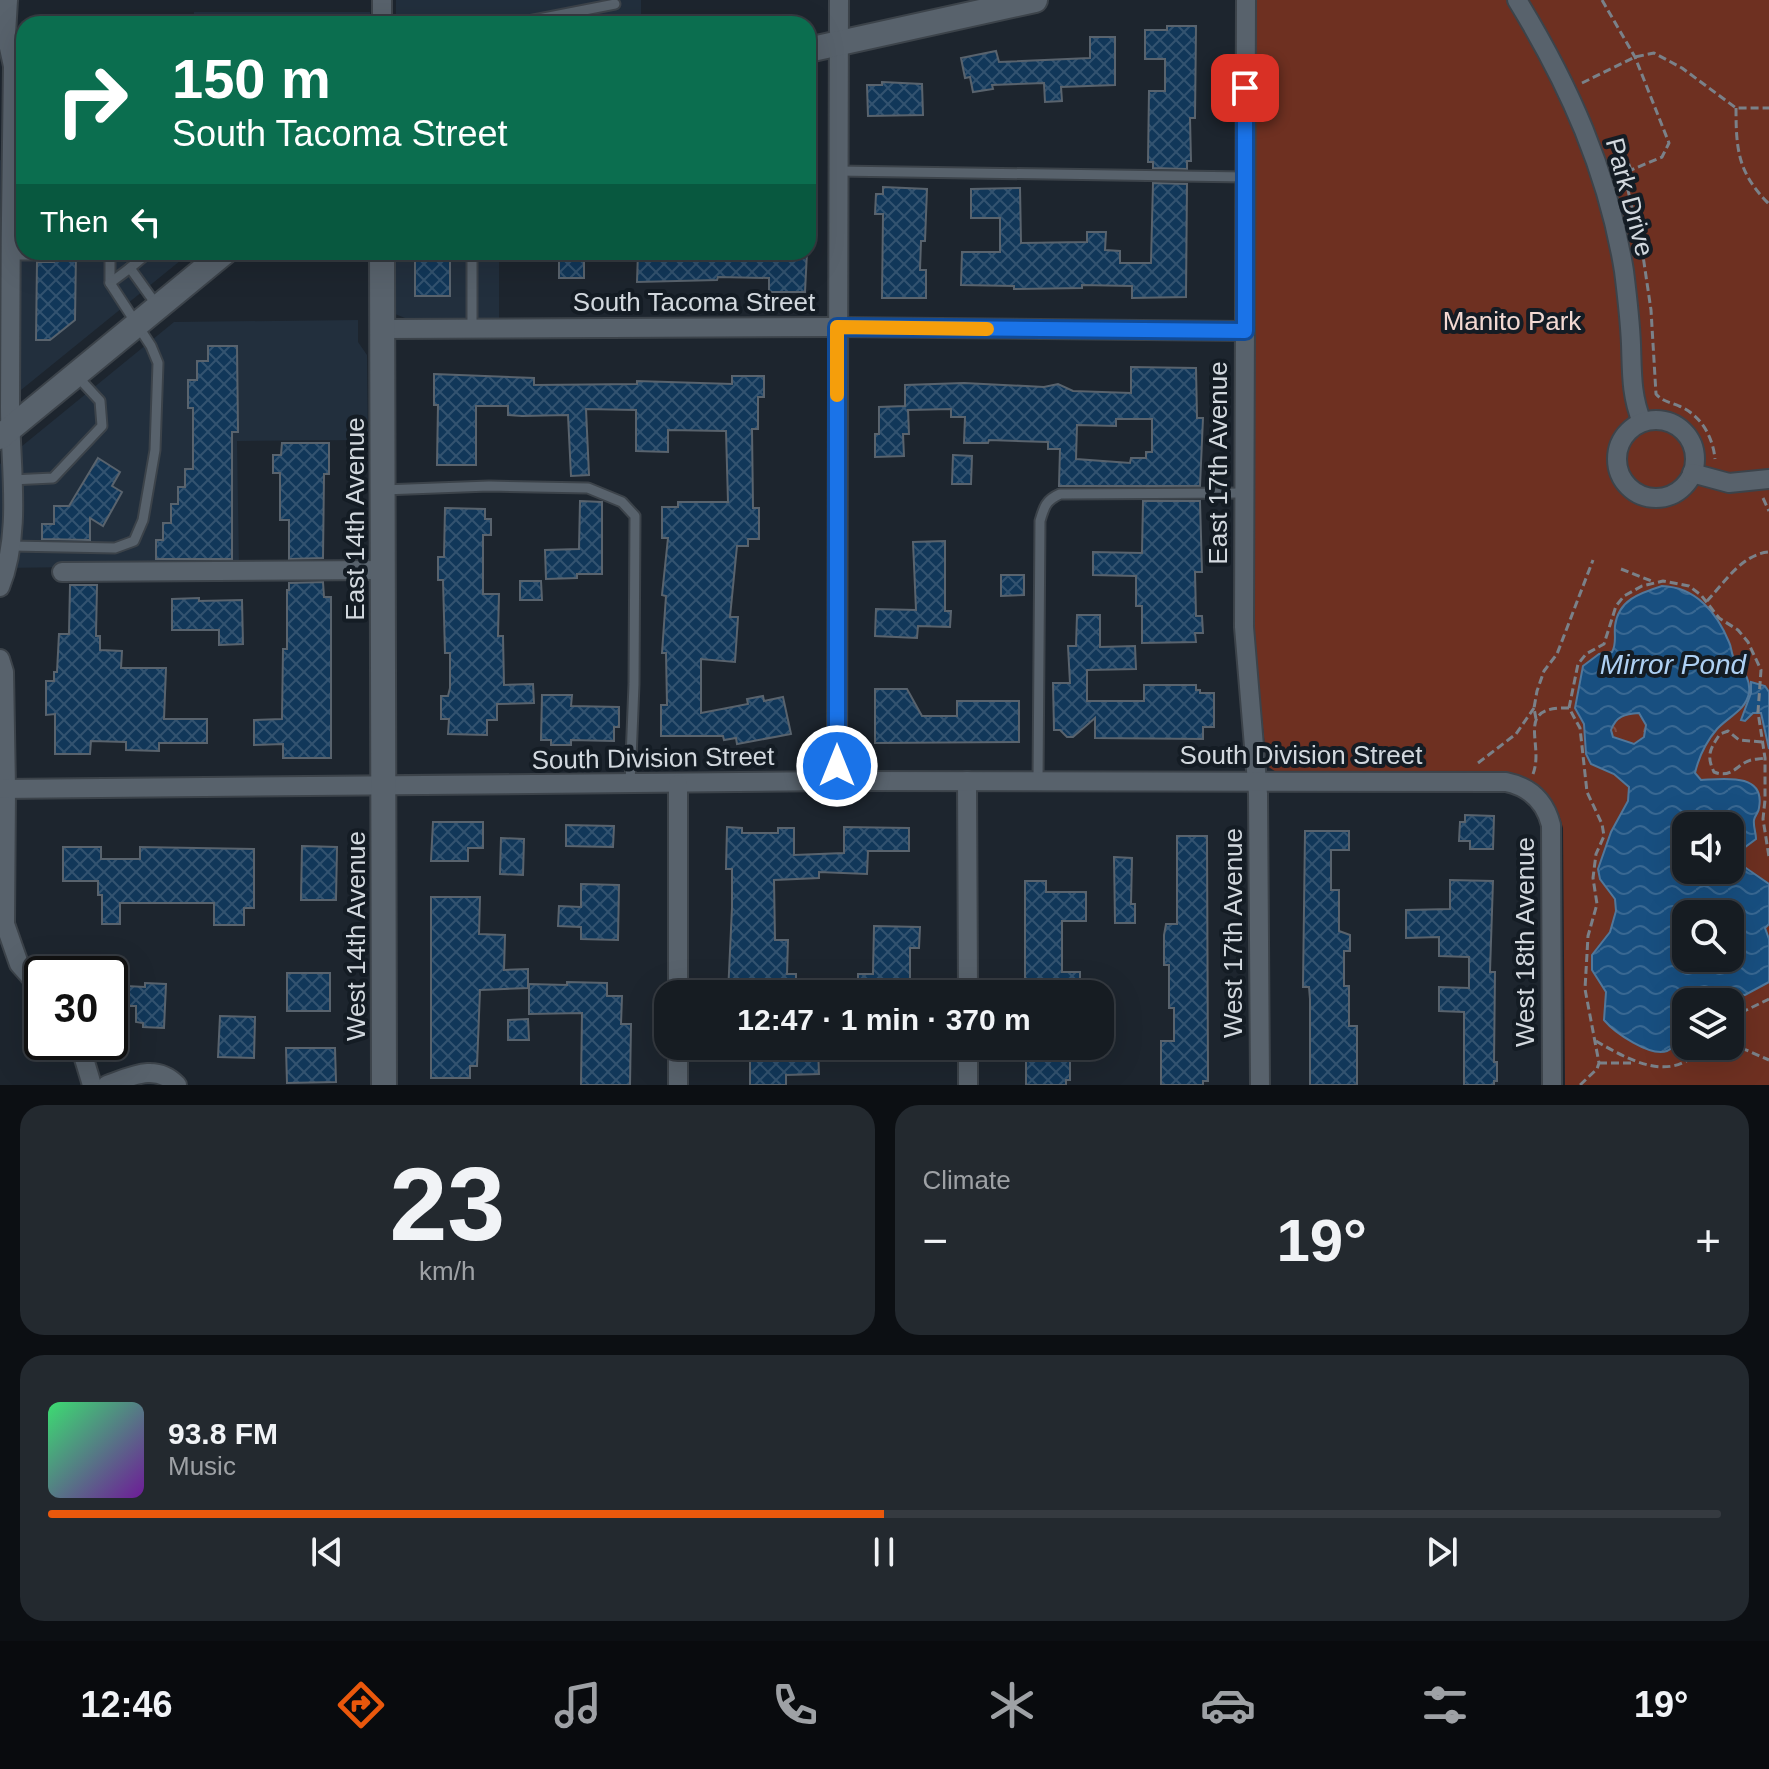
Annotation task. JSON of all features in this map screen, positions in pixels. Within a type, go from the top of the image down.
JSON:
[{"type":"street","points":[[0,587],[9,565],[11,546],[11,480],[5,433],[6,210],[12,176],[6,116],[8,0]]},
{"type":"street","points":[[837,781],[839,0]]},
{"type":"street","points":[[816,48],[1035,0]]},
{"type":"street","name":"East 17th Avenue","points":[[1246,0],[1244,646],[1257,781]]},
{"type":"street","name":"Park Drive","points":[[1517,0],[1568,90],[1593,150],[1614,218],[1628,299],[1632,392],[1642,422]]},
{"type":"street","points":[[5,433],[215,260]]},
{"type":"street","name":"East 14th Avenue","points":[[382,260],[384,787]]},
{"type":"street","name":"South Tacoma Street","points":[[383,329],[837,327],[1245,331]]},
{"type":"street","points":[[1664,420],[1683,431],[1694,450],[1692,473],[1687,482],[1670,495],[1649,497],[1629,488],[1622,479],[1617,457],[1624,436],[1642,422],[1664,420]]},
{"type":"street","points":[[1692,473],[1729,483],[1769,479]]},
{"type":"street","points":[[62,572],[383,570]]},
{"type":"street","points":[[0,659],[4,672],[5,924],[19,964],[24,970]]},
{"type":"street","name":"South Division Street","points":[[3,789],[837,781],[1500,781],[1525,788],[1541,801]]},
{"type":"street","points":[[967,781],[968,980]]},
{"type":"street","name":"West 17th Avenue","points":[[1257,781],[1260,1085]]},
{"type":"street","points":[[678,784],[678,980]]},
{"type":"street","name":"West 14th Avenue","points":[[384,787],[384,1085]]},
{"type":"street","name":"West 18th Avenue","points":[[1541,801],[1551,825],[1552,1085]]},
{"type":"street","points":[[84,1060],[92,1085]]},
{"type":"street","points":[[678,1060],[678,1085]]},
{"type":"street","points":[[968,1060],[968,1085]]},
{"type":"street","points":[[107,1085],[139,1073],[155,1072],[169,1077],[177,1085]]},
{"type":"lane","points":[[554,16],[615,4]]},
{"type":"lane","points":[[838,171],[1245,177]]},
{"type":"lane","points":[[11,546],[115,548],[134,541],[143,520],[155,450],[158,363],[110,283],[110,260]]},
{"type":"lane","points":[[110,283],[140,260]]},
{"type":"lane","points":[[472,260],[472,328]]},
{"type":"lane","points":[[130,268],[158,307]]},
{"type":"lane","points":[[11,480],[53,478],[102,426],[100,401],[76,374]]},
{"type":"lane","points":[[383,490],[489,486],[588,488],[622,502],[635,516],[630,784]]},
{"type":"lane","points":[[1038,781],[1040,521],[1050,498],[1060,494],[1244,493]]},
{"type":"path","points":[[1602,0],[1635,57],[1669,143],[1658,160],[1631,170]]},
{"type":"path","points":[[1568,90],[1647,53],[1662,56],[1736,108],[1769,108]]},
{"type":"path","points":[[1736,108],[1739,159],[1758,193],[1769,204]]},
{"type":"path","points":[[1620,141],[1631,170],[1626,182],[1642,249],[1651,310],[1656,394],[1663,401],[1680,406],[1701,421],[1713,444],[1715,470]]},
{"type":"path","points":[[1763,498],[1769,511]]},
{"type":"path","points":[[1707,601],[1746,561],[1769,552]]},
{"type":"path","points":[[1477,763],[1516,734],[1534,708],[1544,671],[1557,654],[1593,560]]},
{"type":"path","points":[[1621,569],[1656,582],[1689,586],[1707,601],[1719,618],[1738,630],[1748,642],[1761,670],[1758,712],[1765,758],[1763,819],[1769,857]]},
{"type":"path","points":[[1580,1085],[1597,1069],[1599,1063],[1585,989],[1588,936],[1597,904],[1593,878],[1596,854],[1604,836],[1602,824],[1587,792],[1580,728],[1569,708],[1578,664],[1586,654],[1604,644],[1616,606],[1624,596],[1656,582]]},
{"type":"path","points":[[1531,778],[1537,756],[1533,731],[1536,719],[1534,708]]},
{"type":"path","points":[[1536,719],[1548,709],[1569,708]]},
{"type":"path","points":[[1763,742],[1739,740],[1728,731],[1720,734],[1708,753],[1714,772],[1722,775],[1734,772],[1748,760],[1765,758]]},
{"type":"path","points":[[1744,1011],[1769,999]]},
{"type":"path","points":[[1596,1041],[1634,1063],[1655,1069],[1672,1069],[1689,1060]]},
{"type":"path","points":[[1744,1049],[1769,1060]]},
{"type":"path","points":[[1599,1063],[1634,1063]]},
{"type":"shaded area","points":[[396,0],[641,0],[641,16],[396,16]]},
{"type":"shaded area","points":[[194,12],[370,12],[370,16],[194,16]]},
{"type":"shaded area","points":[[0,160],[16,165],[16,260],[181,260],[0,407]]},
{"type":"shaded area","points":[[395,260],[499,260],[499,319],[405,318],[395,314],[391,299]]},
{"type":"shaded area","points":[[358,320],[358,342],[367,355],[368,440],[237,441],[239,565],[0,568],[0,464],[174,322]]},
{"type":"green space","name":"Manito Park","points":[[1256,0],[1769,0],[1769,1085],[1565,1085],[1563,828],[1557,811],[1538,787],[1523,778],[1278,773],[1267,766],[1254,641]]},
{"type":"green space","points":[[1638,713],[1646,725],[1644,737],[1634,744],[1613,737],[1611,730],[1618,719]]},
{"type":"water","name":"Mirror Pond","points":[[1662,586],[1685,591],[1704,604],[1718,621],[1749,688],[1747,699],[1740,709],[1709,739],[1695,773],[1701,780],[1740,780],[1756,788],[1759,809],[1754,822],[1756,839],[1744,848],[1744,812],[1672,812],[1672,884],[1744,884],[1744,867],[1769,884],[1769,924],[1765,928],[1769,939],[1769,982],[1745,995],[1744,988],[1672,988],[1672,1048],[1660,1052],[1633,1043],[1604,1020],[1606,992],[1592,970],[1592,955],[1610,932],[1616,911],[1615,899],[1600,879],[1598,869],[1611,832],[1628,801],[1629,787],[1614,774],[1591,764],[1586,754],[1584,724],[1575,708],[1583,666],[1599,654],[1612,652],[1617,617],[1625,604],[1638,595]],"holes":[[[1639,713],[1646,725],[1644,737],[1634,744],[1613,737],[1611,730],[1625,715]]]},
{"type":"water","points":[[1751,682],[1765,686],[1769,692],[1769,749],[1761,713],[1753,713],[1745,721],[1741,720],[1751,693]]},
{"type":"building","points":[[1167,26],[1196,26],[1195,118],[1190,118],[1191,161],[1187,161],[1187,169],[1153,168],[1153,162],[1148,162],[1149,91],[1165,91],[1165,59],[1145,59],[1145,30],[1167,30]]},
{"type":"building","points":[[1090,37],[1115,37],[1115,85],[1061,87],[1062,101],[1045,102],[1044,83],[992,85],[993,89],[973,92],[970,77],[965,78],[961,58],[996,51],[999,62],[1090,58]]},
{"type":"building","points":[[882,82],[922,84],[923,115],[868,116],[867,85],[882,85]]},
{"type":"building","points":[[1153,183],[1187,184],[1186,297],[1132,298],[1132,286],[1014,289],[1014,286],[961,285],[962,252],[1000,252],[1000,218],[971,218],[971,189],[1020,188],[1021,243],[1087,242],[1087,232],[1106,232],[1105,250],[1120,251],[1120,263],[1151,263]]},
{"type":"building","points":[[883,187],[927,189],[925,241],[921,241],[920,270],[926,270],[926,298],[882,298],[883,214],[875,214],[876,194],[883,194]]},
{"type":"building","points":[[76,260],[75,320],[50,340],[36,340],[37,262]]},
{"type":"building","points":[[415,260],[450,260],[450,296],[415,296]]},
{"type":"building","points":[[559,260],[584,260],[584,278],[559,278]]},
{"type":"building","points":[[638,260],[807,260],[805,292],[769,292],[769,278],[718,277],[717,280],[637,282]]},
{"type":"building","points":[[208,346],[237,346],[238,432],[232,432],[232,559],[156,559],[156,540],[163,540],[163,523],[171,523],[171,504],[178,504],[178,487],[185,487],[185,469],[193,469],[193,408],[188,408],[188,380],[197,380],[197,361],[208,361]]},
{"type":"building","points":[[1131,367],[1196,368],[1197,418],[1203,418],[1200,486],[1059,486],[1060,449],[1048,449],[1048,442],[989,440],[988,443],[964,443],[965,417],[951,417],[951,409],[908,410],[909,434],[903,434],[904,456],[875,457],[879,407],[905,406],[905,385],[964,383],[1044,387],[1058,384],[1073,391],[1131,393]],"holes":[[[1116,419],[1152,419],[1152,452],[1146,452],[1146,458],[1131,458],[1130,463],[1076,459],[1077,425],[1116,426]]]},
{"type":"building","points":[[434,374],[534,378],[534,385],[637,384],[637,381],[732,384],[732,376],[764,376],[764,397],[758,397],[758,429],[752,429],[753,508],[759,508],[759,539],[748,539],[748,546],[737,546],[730,617],[738,617],[735,662],[701,659],[701,713],[748,704],[747,699],[763,696],[764,701],[783,697],[791,734],[737,744],[736,738],[724,740],[723,736],[661,736],[661,705],[667,705],[666,653],[662,653],[666,596],[662,595],[668,538],[662,538],[662,507],[678,507],[678,502],[728,502],[726,431],[668,430],[668,452],[636,451],[636,410],[586,409],[589,475],[571,476],[568,415],[508,415],[508,406],[476,406],[476,465],[437,465],[438,405],[434,405]]},
{"type":"building","points":[[282,443],[329,443],[329,474],[324,474],[323,558],[289,559],[289,520],[280,520],[280,473],[273,473],[273,455],[281,455]]},
{"type":"building","points":[[953,455],[972,456],[971,484],[952,484]]},
{"type":"building","points":[[98,458],[120,472],[112,486],[122,492],[103,526],[90,518],[90,540],[42,539],[42,524],[54,524],[54,506],[69,506]]},
{"type":"building","points":[[580,501],[602,502],[602,574],[546,579],[545,550],[579,549]]},
{"type":"building","points":[[1143,501],[1200,501],[1202,572],[1195,572],[1196,616],[1202,616],[1203,633],[1195,633],[1196,642],[1142,643],[1142,606],[1136,606],[1136,576],[1093,575],[1093,552],[1142,553]]},
{"type":"building","points":[[445,508],[485,509],[485,519],[491,519],[491,535],[483,535],[483,594],[499,594],[498,636],[503,636],[504,685],[533,684],[534,703],[497,704],[497,720],[487,720],[487,735],[448,734],[449,719],[441,719],[441,696],[448,696],[450,688],[450,653],[445,653],[443,580],[438,580],[438,557],[444,557]]},
{"type":"building","points":[[945,541],[945,611],[951,611],[950,627],[918,626],[917,638],[875,636],[876,609],[916,610],[913,542]]},
{"type":"building","points":[[1001,575],[1024,575],[1024,595],[1001,596]]},
{"type":"building","points":[[520,581],[541,581],[542,600],[520,600]]},
{"type":"building","points":[[323,582],[324,597],[331,597],[331,758],[283,758],[283,744],[254,745],[254,720],[282,719],[283,649],[287,649],[289,583]]},
{"type":"building","points":[[70,585],[97,585],[96,636],[100,636],[100,650],[122,651],[121,668],[166,668],[164,719],[207,719],[207,743],[159,743],[159,751],[126,750],[126,742],[91,741],[90,754],[55,754],[55,714],[46,715],[46,681],[54,681],[54,672],[57,672],[59,634],[69,634]]},
{"type":"building","points":[[199,598],[199,601],[242,600],[243,644],[219,645],[219,630],[172,630],[172,599]]},
{"type":"building","points":[[1077,615],[1100,615],[1100,647],[1135,646],[1136,669],[1087,670],[1087,701],[1144,701],[1144,685],[1196,685],[1200,693],[1214,693],[1214,727],[1203,727],[1203,739],[1095,738],[1095,718],[1073,737],[1054,730],[1053,683],[1070,683],[1068,646],[1076,646]]},
{"type":"building","points":[[875,689],[907,689],[922,716],[957,716],[957,701],[1019,701],[1019,742],[875,743]]},
{"type":"building","points":[[542,695],[572,695],[571,706],[619,707],[619,727],[614,727],[614,741],[571,740],[571,745],[551,745],[551,740],[541,740]]},
{"type":"building","points":[[1465,815],[1494,816],[1493,849],[1470,849],[1470,841],[1459,841],[1460,822],[1465,822]]},
{"type":"building","points":[[433,822],[483,822],[483,848],[468,848],[468,861],[431,861]]},
{"type":"building","points":[[566,825],[614,826],[613,847],[566,846]]},
{"type":"building","points":[[727,827],[742,828],[742,833],[778,833],[778,828],[794,828],[794,855],[844,853],[844,827],[909,828],[909,851],[868,851],[867,874],[819,872],[819,878],[774,880],[775,940],[788,940],[787,974],[796,974],[796,980],[729,980],[732,869],[726,869]]},
{"type":"building","points":[[1305,831],[1349,831],[1349,850],[1331,850],[1331,890],[1339,890],[1339,931],[1350,935],[1350,951],[1344,951],[1344,986],[1349,986],[1349,1026],[1357,1026],[1357,1085],[1310,1085],[1310,999],[1309,987],[1303,987]]},
{"type":"building","points":[[1177,836],[1207,836],[1208,1081],[1203,1081],[1203,1085],[1161,1085],[1161,1041],[1174,1041],[1174,1008],[1169,1008],[1169,965],[1164,965],[1164,935],[1166,924],[1177,924]]},
{"type":"building","points":[[501,838],[524,839],[523,875],[500,874]]},
{"type":"building","points":[[302,846],[337,847],[336,900],[301,900]]},
{"type":"building","points":[[63,847],[101,847],[101,859],[140,859],[140,847],[254,849],[254,908],[244,908],[244,925],[214,925],[214,903],[120,903],[120,924],[102,924],[102,895],[98,895],[98,881],[63,881]]},
{"type":"building","points":[[1114,857],[1132,858],[1131,904],[1135,904],[1135,923],[1115,923]]},
{"type":"building","points":[[1450,880],[1493,881],[1490,972],[1495,972],[1494,1062],[1497,1062],[1497,1081],[1494,1085],[1464,1085],[1464,1012],[1439,1011],[1439,987],[1469,988],[1469,957],[1439,956],[1439,937],[1406,938],[1406,910],[1450,909]]},
{"type":"building","points":[[1025,881],[1046,881],[1046,892],[1086,892],[1086,921],[1062,921],[1062,972],[1080,972],[1080,980],[1025,980]]},
{"type":"building","points":[[581,884],[619,885],[618,940],[581,939],[581,927],[558,926],[559,906],[581,907]]},
{"type":"building","points":[[431,897],[480,897],[479,934],[505,935],[504,970],[528,969],[528,988],[480,990],[477,1066],[470,1066],[470,1078],[431,1078]]},
{"type":"building","points":[[874,926],[920,927],[919,948],[910,948],[910,979],[915,980],[858,980],[858,974],[873,974]]},
{"type":"building","points":[[287,973],[330,973],[330,1011],[287,1011]]},
{"type":"building","points":[[567,982],[607,983],[607,996],[622,996],[621,1024],[631,1024],[630,1085],[581,1085],[582,1013],[529,1014],[529,984],[567,985]]},
{"type":"building","points":[[145,983],[166,984],[164,1028],[143,1027],[143,1023],[136,1022],[136,1006],[128,1006],[128,986],[145,987]]},
{"type":"building","points":[[220,1016],[255,1017],[254,1058],[218,1057]]},
{"type":"building","points":[[528,1019],[529,1040],[508,1040],[508,1020]]},
{"type":"building","points":[[286,1048],[335,1048],[336,1082],[287,1083]]},
{"type":"building","points":[[750,1060],[818,1060],[819,1074],[786,1075],[786,1085],[750,1085]]},
{"type":"building","points":[[1026,1060],[1070,1060],[1070,1080],[1066,1080],[1066,1085],[1026,1085]]},
{"type":"slow traffic","points":[[837,395],[837,327],[987,329]]},
{"type":"route","points":[[837,766],[837,327],[1245,331],[1245,88]]}]
